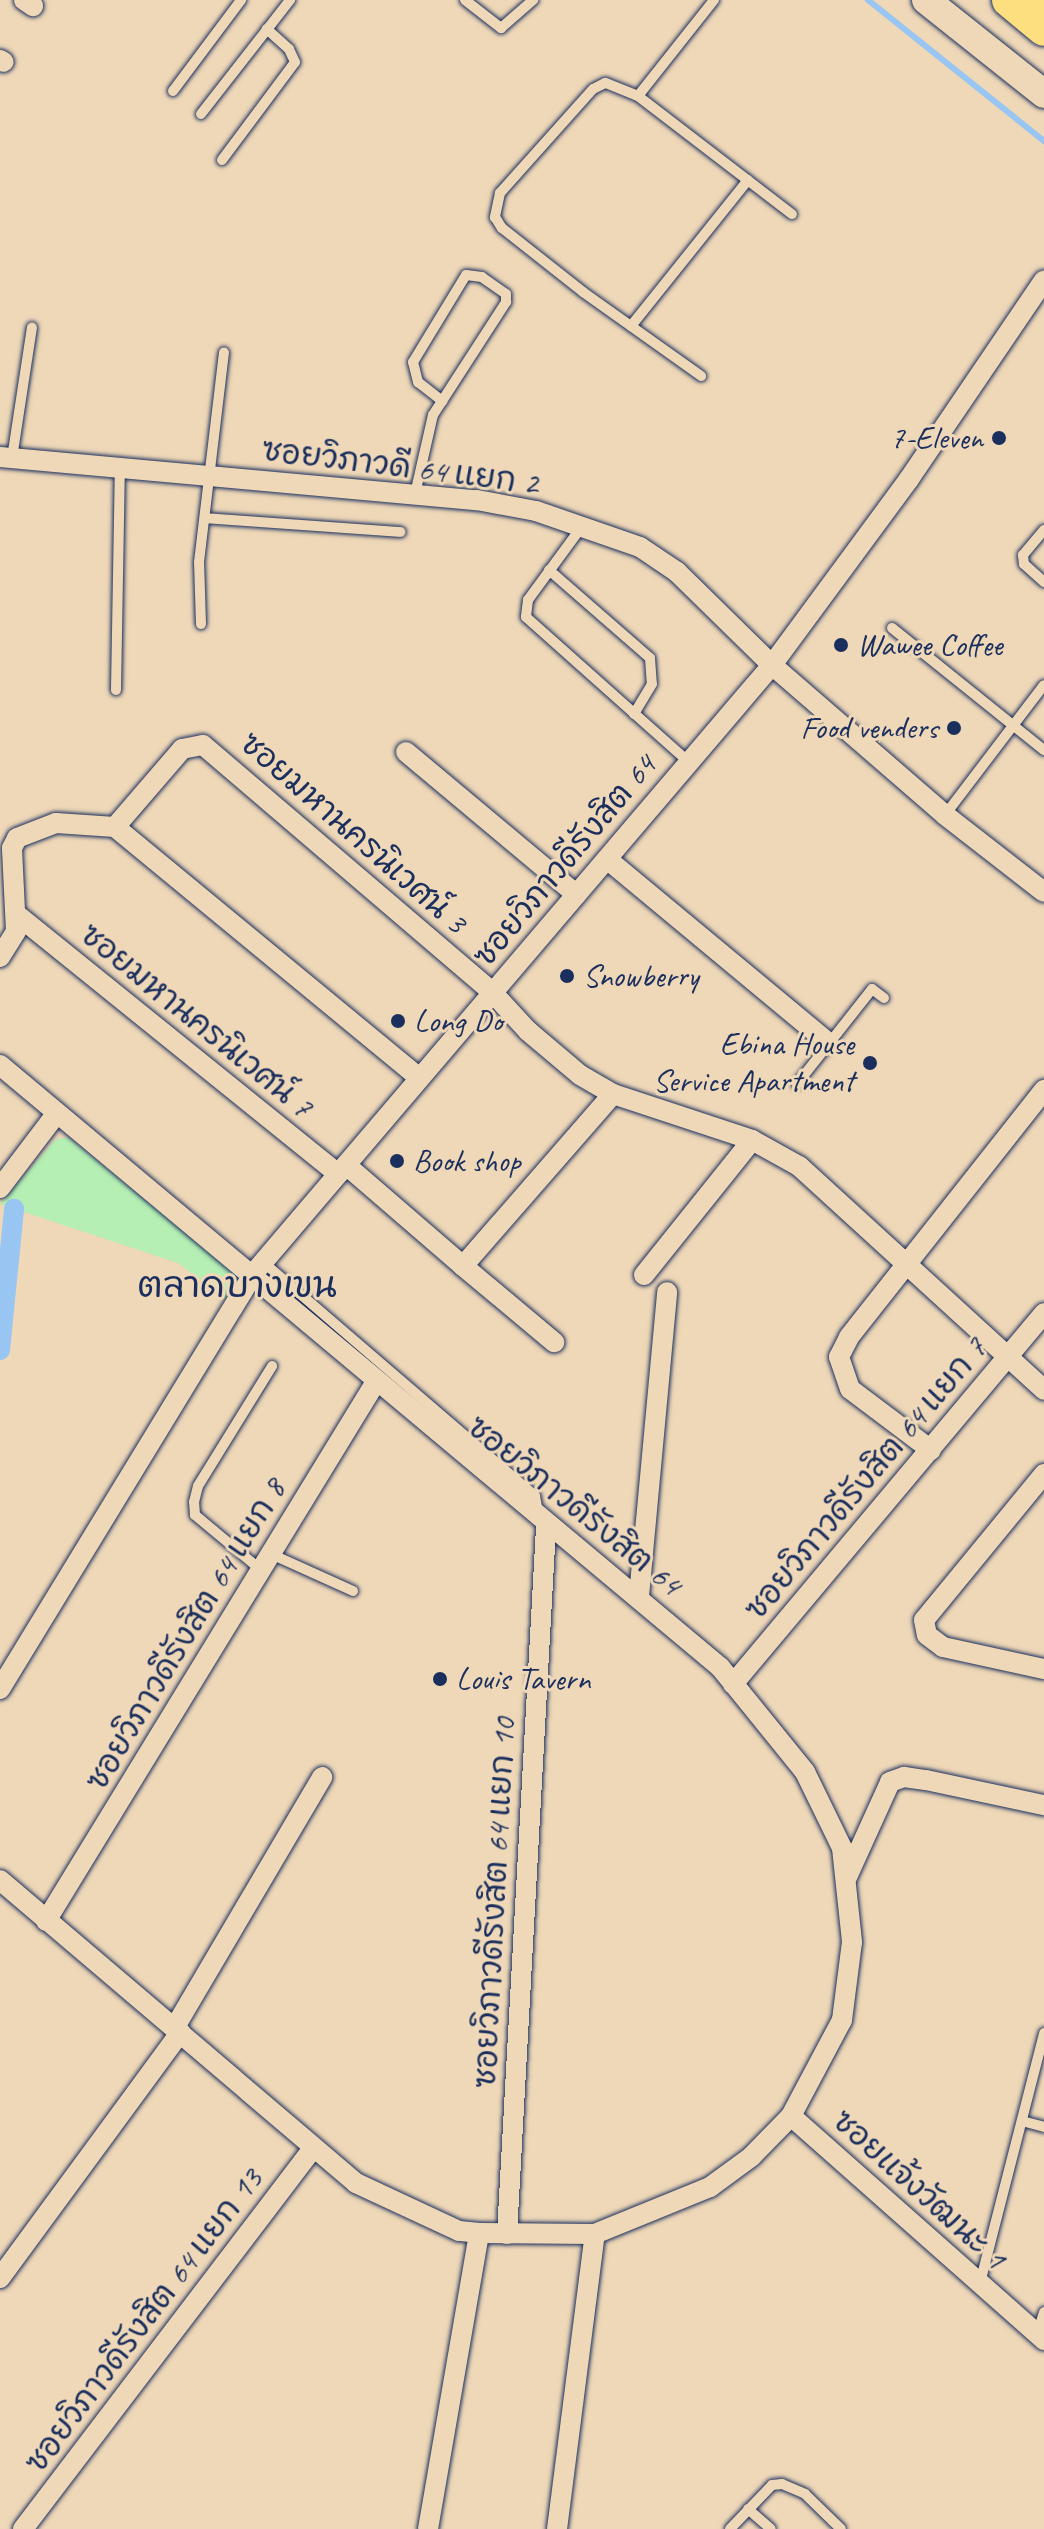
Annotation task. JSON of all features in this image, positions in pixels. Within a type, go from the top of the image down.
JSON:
[{"type":"highway","points":[[1009,0],[1044,29]]},
{"type":"highway","points":[[1032,0],[1044,10]]},
{"type":"main road","points":[[926,0],[1044,94]]},
{"type":"street","name":"ซอยวิภาวดีรังสิต 64","points":[[0,1880],[178,2030],[312,2149],[356,2183],[459,2231],[595,2234],[710,2187],[751,2157],[791,2116],[842,2020],[852,1942],[842,1848],[805,1772],[733,1684],[639,1596],[542,1523],[377,1380],[258,1268],[772,665],[909,479],[1043,283]]},
{"type":"street","name":"ซอยวิภาวดี 64 แยก 2","points":[[6,457],[477,500],[583,525],[640,547],[677,572],[772,665],[945,815],[1043,888]]},
{"type":"street","name":"ซอยมหานครนิเวศน์ 3","points":[[115,827],[182,749],[194,743],[203,745],[493,993],[528,1031],[613,1094],[752,1140],[799,1166],[1005,1359],[1044,1390]]},
{"type":"street","points":[[406,752],[576,894]]},
{"type":"street","points":[[0,957],[13,942],[16,914],[12,848],[17,838],[56,823],[115,827],[419,1078]]},
{"type":"street","points":[[607,859],[829,1043]]},
{"type":"street","name":"ซอยมหานครนิเวศน์ 7","points":[[16,914],[463,1266],[554,1342]]},
{"type":"street","points":[[0,1065],[57,1113],[258,1268],[0,1689]]},
{"type":"street","points":[[931,1450],[850,1389],[839,1357],[906,1264],[1044,1090]]},
{"type":"street","points":[[463,1266],[613,1094]]},
{"type":"street","points":[[0,1188],[57,1113]]},
{"type":"street","points":[[644,1275],[752,1140]]},
{"type":"street","points":[[639,1596],[667,1292]]},
{"type":"street","name":"ซอยวิภาวดีรังสิต 64 แยก 7","points":[[733,1684],[1044,1313]]},
{"type":"street","name":"ซอยวิภาวดีรังสิต 64 แยก 8","points":[[46,1921],[377,1380]]},
{"type":"street","points":[[1041,1664],[943,1647],[927,1635],[924,1620],[1044,1474]]},
{"type":"street","name":"ซอยวิภาวดีรังสิต 64 แยก 10","points":[[507,2234],[542,1523]]},
{"type":"street","points":[[0,2278],[178,2030],[322,1777]]},
{"type":"street","points":[[847,1877],[890,1782],[904,1777],[926,1780],[1044,1805]]},
{"type":"street","name":"ซอยแจ้งวัฒนะ 1","points":[[791,2116],[1041,2337]]},
{"type":"street","name":"ซอยวิภาวดีรังสิต 64 แยก 13","points":[[24,2528],[312,2149]]},
{"type":"street","points":[[428,2529],[479,2233]]},
{"type":"street","points":[[557,2529],[595,2234]]},
{"type":"lane","points":[[173,91],[241,0]]},
{"type":"lane","points":[[201,114],[290,0]]},
{"type":"lane","points":[[465,0],[501,28],[533,0]]},
{"type":"lane","points":[[638,96],[714,0]]},
{"type":"lane","points":[[222,160],[295,62],[289,49],[267,29]]},
{"type":"lane","points":[[701,376],[502,228],[495,203],[593,89],[605,83],[638,96],[792,214]]},
{"type":"lane","points":[[631,326],[748,180]]},
{"type":"lane","points":[[415,494],[422,448],[442,401],[506,302],[506,294],[482,277],[466,275],[413,362],[418,382],[442,401]]},
{"type":"lane","points":[[6,457],[32,328]]},
{"type":"lane","points":[[201,624],[199,562],[224,352]]},
{"type":"lane","points":[[116,690],[120,468]]},
{"type":"lane","points":[[205,518],[401,532]]},
{"type":"lane","points":[[583,525],[528,600],[526,617],[689,762]]},
{"type":"lane","points":[[1044,530],[1023,555],[1024,564],[1044,582]]},
{"type":"lane","points":[[549,570],[650,658],[652,684],[634,714]]},
{"type":"lane","points":[[892,628],[1044,750]]},
{"type":"lane","points":[[945,815],[1044,685]]},
{"type":"lane","points":[[797,1084],[872,989],[884,998]]},
{"type":"lane","points":[[258,1268],[535,1496],[540,1504],[542,1523]]},
{"type":"lane","points":[[272,1366],[198,1486],[195,1515],[266,1562],[353,1591]]},
{"type":"lane","points":[[980,2285],[1044,2033]]},
{"type":"lane","points":[[1022,2121],[1044,2127]]},
{"type":"lane","points":[[1041,2337],[1044,2312]]},
{"type":"lane","points":[[730,2529],[772,2485],[782,2484],[805,2494],[841,2529]]},
{"type":"lane","points":[[748,2509],[771,2529]]},
{"type":"green space","points":[[68,1137],[241,1278],[227,1300],[178,1263],[0,1204],[55,1140]]},
{"type":"waterway","points":[[868,0],[1044,141]]},
{"type":"waterway","points":[[0,1350],[14,1209]]},
{"type":"place","name":"7-Eleven","points":[[999,438]]},
{"type":"place","name":"Wawee Coffee","points":[[841,645]]},
{"type":"place","name":"Food venders","points":[[954,728]]},
{"type":"place","name":"Snowberry","points":[[567,976]]},
{"type":"place","name":"Long Do","points":[[398,1021]]},
{"type":"place","name":"Ebina House Service Apartment","points":[[870,1063]]},
{"type":"place","name":"Book shop","points":[[397,1161]]},
{"type":"place","name":"Louis Tavern","points":[[440,1679]]},
{"type":"district","name":"ตลาดบางเขน","points":[[237,1286]]}]
